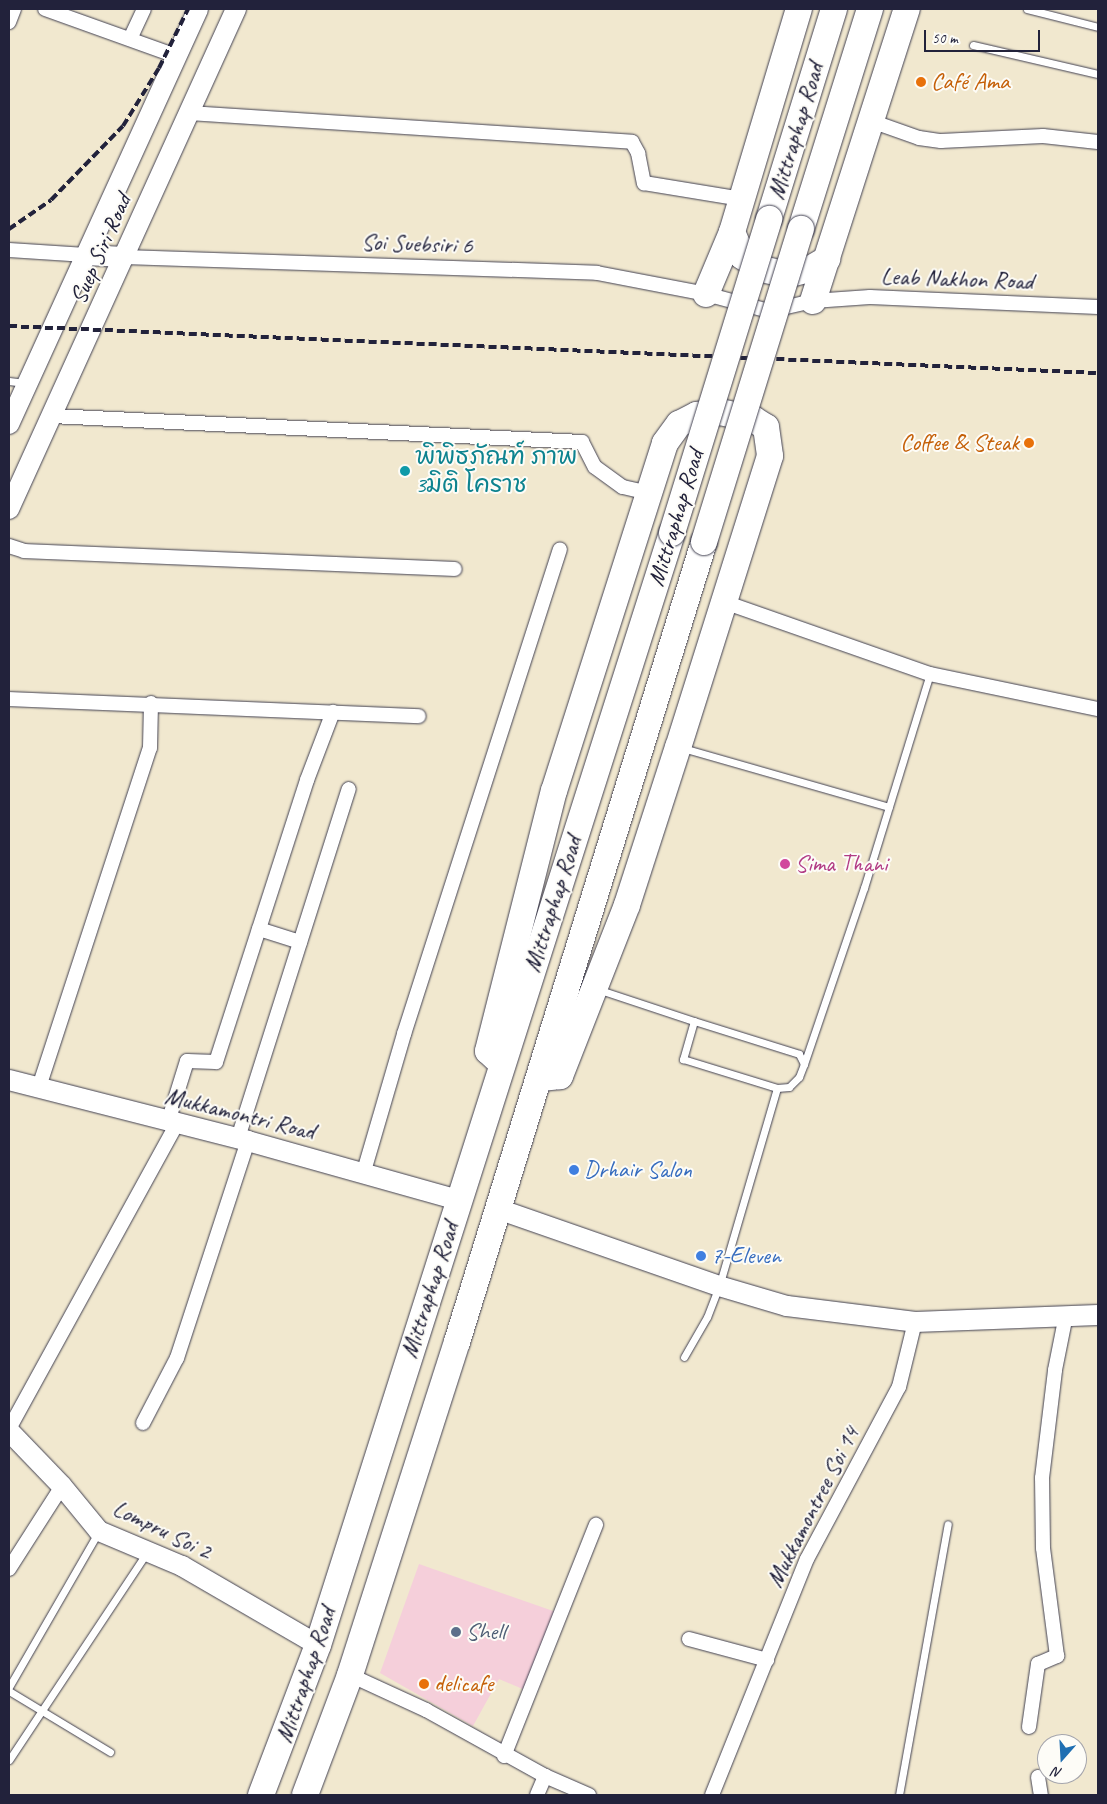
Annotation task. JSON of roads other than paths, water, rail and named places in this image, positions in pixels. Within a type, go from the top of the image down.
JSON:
[{"type":"highway","points":[[706,294],[732,232],[798,9]]},
{"type":"highway","name":"Mittraphap Road","points":[[260,1795],[318,1645],[458,1200],[672,533],[834,9]]},
{"type":"highway","name":"Mittraphap Road","points":[[305,1795],[350,1675],[540,1078],[870,9]]},
{"type":"highway","points":[[813,301],[907,9]]},
{"type":"highway","points":[[732,232],[742,256],[762,269],[787,275],[810,269],[827,259]]},
{"type":"highway","points":[[502,1064],[488,1051],[554,791],[665,443],[679,424],[697,415],[720,412],[753,418],[766,427],[770,456],[678,747],[627,905],[560,1076],[540,1078]]},
{"type":"street","points":[[9,22],[14,9]]},
{"type":"street","points":[[45,9],[176,56]]},
{"type":"street","points":[[130,40],[144,9]]},
{"type":"street","name":"Suep Siri Road","points":[[9,424],[18,382],[86,254],[198,9]]},
{"type":"street","name":"Suep Siri Road","points":[[9,508],[236,9]]},
{"type":"street","points":[[189,113],[632,142],[638,153],[644,183],[742,199]]},
{"type":"street","points":[[871,121],[919,138],[940,141],[1043,136],[1098,142]]},
{"type":"street","points":[[9,250],[124,258]]},
{"type":"street","name":"Soi Suebsiri 6","points":[[124,258],[597,273],[706,294],[769,311],[813,301]]},
{"type":"street","name":"Leab Nakhon Road","points":[[813,301],[870,297],[1098,307]]},
{"type":"street","points":[[52,416],[582,442],[595,467],[623,487],[648,493]]},
{"type":"street","points":[[9,546],[24,551],[455,569]]},
{"type":"street","points":[[364,1172],[404,1034],[560,549]]},
{"type":"street","points":[[724,602],[930,674],[1098,709]]},
{"type":"street","points":[[9,698],[418,716]]},
{"type":"street","points":[[39,1088],[150,748],[151,703]]},
{"type":"street","points":[[9,1430],[173,1123],[187,1060],[216,1062],[259,928],[333,712]]},
{"type":"street","points":[[143,1423],[183,1341],[300,942],[349,789]]},
{"type":"street","points":[[259,928],[300,942]]},
{"type":"street","name":"Mukkamontri Road","points":[[9,1080],[173,1123],[243,1139],[458,1200]]},
{"type":"street","points":[[498,1209],[719,1286],[787,1306],[915,1322],[1066,1315],[1098,1316]]},
{"type":"street","points":[[1029,1727],[1038,1664],[1057,1656],[1043,1548],[1042,1478],[1055,1370],[1066,1315]]},
{"type":"street","name":"Mukkamontree Soi 14","points":[[712,1795],[807,1559],[899,1387],[915,1322]]},
{"type":"street","name":"Lompru Soi 2","points":[[9,1430],[62,1486],[99,1531],[182,1566],[318,1645]]},
{"type":"street","points":[[9,1569],[62,1486]]},
{"type":"street","points":[[504,1756],[596,1525]]},
{"type":"street","points":[[690,1639],[767,1660]]},
{"type":"street","points":[[350,1675],[426,1710],[504,1756],[589,1795]]},
{"type":"street","points":[[537,1795],[545,1776]]},
{"type":"lane","points":[[1027,9],[1098,27]]},
{"type":"lane","points":[[973,45],[1098,74]]},
{"type":"lane","points":[[694,1021],[683,1059],[777,1088],[789,1087],[799,1077],[889,807],[930,674]]},
{"type":"lane","points":[[678,747],[889,807]]},
{"type":"lane","points":[[595,989],[799,1054],[804,1064]]},
{"type":"lane","points":[[684,1357],[707,1317],[719,1286],[777,1088]]},
{"type":"lane","points":[[899,1795],[948,1524]]},
{"type":"lane","points":[[9,1687],[99,1531]]},
{"type":"lane","points":[[9,1760],[147,1551]]},
{"type":"lane","points":[[9,1691],[110,1752]]},
{"type":"railway","points":[[9,229],[51,200],[123,126],[159,68],[188,9]]},
{"type":"railway","points":[[9,326],[1098,373]]},
{"type":"place","name":"Café Ama","points":[[921,82]]},
{"type":"place","name":"Coffee & Steak","points":[[1029,443]]},
{"type":"place","name":"พิพิธภัณท์ ภาพ 3มิติ โคราช","points":[[405,471]]},
{"type":"place","name":"Sima Thani","points":[[785,864]]},
{"type":"place","name":"Drhair Salon","points":[[574,1170]]},
{"type":"place","name":"7-Eleven","points":[[701,1256]]},
{"type":"place","name":"Shell","points":[[456,1632]]},
{"type":"place","name":"delicafe","points":[[424,1684]]}]
